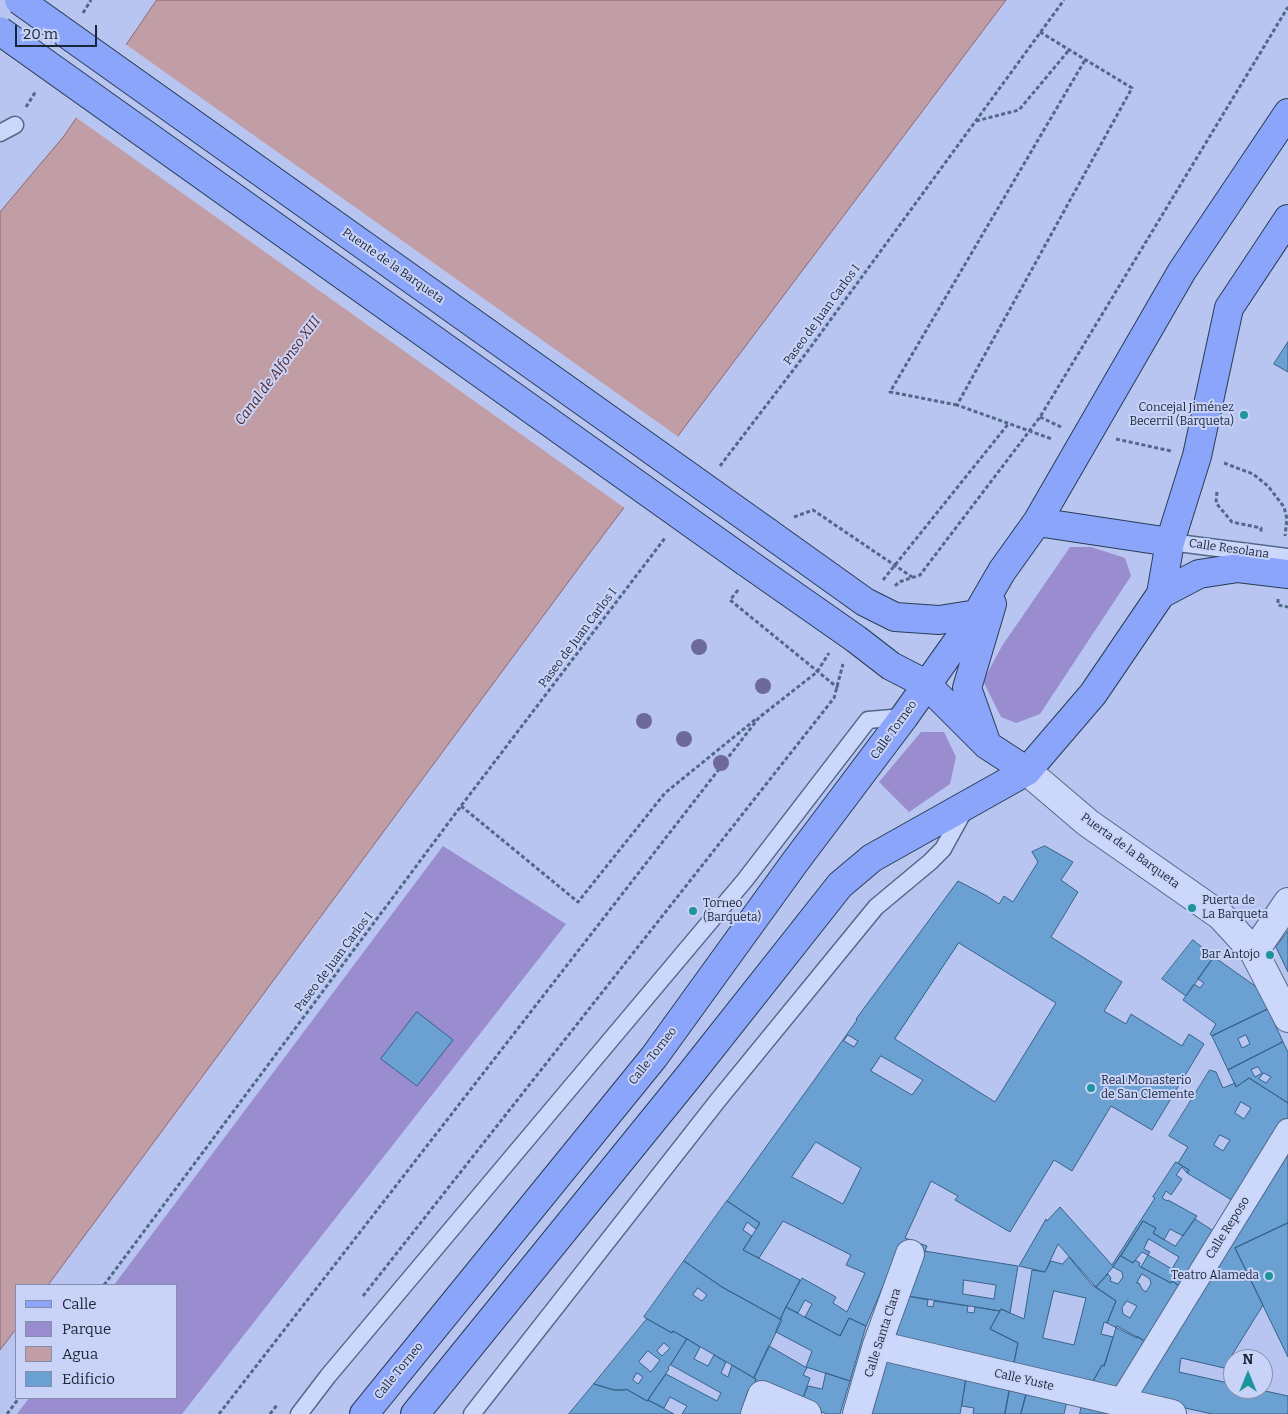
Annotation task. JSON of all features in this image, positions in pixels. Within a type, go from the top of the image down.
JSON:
[{"type":"main road","name":"Puente de la Barqueta","points":[[19,0],[776,526],[871,605],[895,617],[939,620],[977,614]]},
{"type":"main road","points":[[0,32],[891,666],[926,684],[987,744],[1028,771]]},
{"type":"main road","points":[[987,744],[967,688],[1002,571],[1037,522],[1182,271],[1288,113]]},
{"type":"main road","points":[[415,1414],[683,1083],[840,884],[872,858],[1028,771],[1093,694],[1161,594],[1170,542],[1197,456],[1229,308],[1288,219]]},
{"type":"main road","points":[[1037,522],[1170,542]]},
{"type":"main road","name":"Calle Resolana","points":[[1161,594],[1199,574],[1238,568],[1288,574]]},
{"type":"main road","name":"Calle Torneo","points":[[364,1414],[654,1057],[795,862],[904,717],[977,614],[1002,571]]},
{"type":"main road","points":[[891,666],[904,717]]},
{"type":"street","name":"Puerta de la Barqueta","points":[[1028,771],[1088,824],[1221,916],[1254,952],[1288,1018]]},
{"type":"street","points":[[1254,952],[1288,902]]},
{"type":"street","name":"Calle Reposo","points":[[1121,1402],[1288,1131]]},
{"type":"street","name":"Calle Santa Clara","points":[[857,1414],[877,1344],[910,1254]]},
{"type":"street","name":"Calle Yuste","points":[[877,1344],[1078,1404],[1121,1402],[1172,1414]]},
{"type":"street","points":[[755,1414],[762,1395],[807,1414]]},
{"type":"lane","points":[[0,133],[15,125]]},
{"type":"lane","name":"Calle Resolana","points":[[1170,542],[1286,551]]},
{"type":"lane","points":[[299,1414],[328,1376],[745,880],[868,720],[904,717]]},
{"type":"lane","points":[[472,1414],[719,1099],[876,907],[924,867],[942,849],[969,803]]},
{"type":"path","name":"Paseo de Juan Carlos I","points":[[714,474],[807,352],[1064,0]]},
{"type":"path","points":[[871,605],[898,582],[920,575],[1040,417],[1288,8]]},
{"type":"path","points":[[957,405],[1132,88],[1040,32]]},
{"type":"path","points":[[975,121],[1019,110],[1069,50]]},
{"type":"path","points":[[1052,439],[957,405],[890,392],[1085,60]]},
{"type":"path","points":[[1040,417],[1059,427],[1197,456],[1254,474],[1268,486],[1284,507],[1287,519],[1286,551]]},
{"type":"path","points":[[871,605],[895,565],[1009,423]]},
{"type":"path","points":[[1217,484],[1216,503],[1232,522],[1261,528],[1260,535]]},
{"type":"path","points":[[776,526],[813,510],[912,577]]},
{"type":"path","name":"Paseo de Juan Carlos I","points":[[105,1284],[461,806],[666,537]]},
{"type":"path","points":[[739,589],[730,600],[838,688]]},
{"type":"path","points":[[461,806],[578,902],[665,793],[817,672],[830,650],[851,636]]},
{"type":"path","points":[[362,1298],[834,698],[851,636]]},
{"type":"path","points":[[219,1414],[761,715]]},
{"type":"path","points":[[270,1414],[282,1398]]},
{"type":"path","points":[[7,1414],[18,1399]]},
{"type":"green space","points":[[1070,547],[1091,547],[1125,558],[1131,576],[1040,714],[1016,723],[1001,717],[983,681],[1002,646]]},
{"type":"green space","points":[[921,732],[944,732],[956,757],[950,784],[909,812],[879,782]]},
{"type":"green space","points":[[443,846],[566,924],[182,1414],[17,1414],[28,1399],[178,1399],[178,1284],[115,1284]]},
{"type":"water","name":"Canal de Alfonso XIII","points":[[157,0],[1006,0],[589,554],[49,1284],[15,1284],[15,1330],[0,1350],[0,212],[64,136]]},
{"type":"pier","points":[[124,43],[680,438],[626,509],[74,116]]},
{"type":"building","points":[[1288,342],[1288,372],[1274,364]]},
{"type":"building","name":"Real Monasterio de San Clemente","points":[[1045,846],[1073,862],[1061,880],[1078,892],[1051,937],[1122,982],[1104,1011],[1126,1024],[1131,1014],[1182,1046],[1189,1034],[1204,1044],[1152,1130],[1111,1106],[1072,1171],[1054,1160],[1010,1232],[955,1200],[958,1196],[931,1181],[905,1238],[927,1246],[922,1259],[899,1249],[866,1326],[849,1318],[840,1336],[805,1317],[812,1304],[805,1300],[798,1313],[786,1307],[802,1278],[836,1297],[833,1303],[847,1312],[865,1273],[846,1265],[851,1255],[783,1221],[759,1258],[743,1250],[760,1223],[727,1201],[856,1019],[958,881],[999,904],[1004,896],[1013,902],[1038,862],[1032,852]],"holes":[[[959,943],[1056,1003],[995,1102],[895,1039]],[[848,1035],[858,1041],[854,1047],[844,1041]],[[881,1056],[923,1080],[912,1095],[871,1071]],[[816,1142],[861,1168],[843,1204],[792,1177]]]},
{"type":"building","points":[[1288,931],[1288,972],[1276,947]]},
{"type":"building","points":[[1193,940],[1214,957],[1186,996],[1162,979]]},
{"type":"building","points":[[1214,957],[1258,988],[1268,1009],[1212,1036],[1210,1034],[1216,1024],[1183,1000],[1194,984],[1200,988],[1204,983],[1198,979]]},
{"type":"building","points":[[1268,1009],[1283,1042],[1228,1070],[1212,1036]],"holes":[[[1246,1035],[1250,1044],[1242,1048],[1238,1039]]]},
{"type":"building","points":[[417,1012],[453,1040],[417,1086],[381,1059]]},
{"type":"building","points":[[1283,1042],[1288,1052],[1288,1103],[1249,1078],[1236,1087],[1228,1070]],"holes":[[[1258,1067],[1262,1073],[1255,1077],[1251,1070]],[[1264,1073],[1271,1077],[1266,1083],[1259,1079]]]},
{"type":"building","points":[[1210,1070],[1216,1072],[1223,1088],[1235,1083],[1236,1087],[1249,1078],[1288,1103],[1288,1118],[1235,1202],[1187,1173],[1189,1170],[1178,1163],[1188,1147],[1169,1136]],"holes":[[[1241,1102],[1251,1108],[1244,1119],[1235,1113]],[[1220,1135],[1230,1140],[1223,1151],[1214,1145]]]},
{"type":"building","points":[[1288,1142],[1288,1223],[1235,1248],[1263,1305],[1236,1349],[1223,1349],[1223,1368],[1181,1358],[1179,1372],[1223,1382],[1223,1399],[1273,1399],[1273,1393],[1288,1396],[1288,1414],[1212,1414],[1136,1397]]},
{"type":"building","points":[[1176,1162],[1189,1170],[1187,1173],[1182,1167],[1176,1175],[1182,1179],[1171,1195],[1166,1191],[1162,1198],[1197,1216],[1183,1236],[1170,1229],[1164,1240],[1153,1233],[1156,1228],[1143,1221],[1113,1267],[1096,1287],[1058,1244],[1045,1272],[1019,1266],[1046,1219],[1047,1221],[1060,1207],[1112,1265]]},
{"type":"building","points":[[727,1201],[760,1223],[756,1229],[747,1222],[743,1230],[752,1236],[743,1250],[800,1280],[780,1319],[722,1287],[684,1261]]},
{"type":"building","points":[[1195,1219],[1215,1232],[1181,1287],[1141,1267],[1148,1255],[1142,1252],[1133,1263],[1121,1256],[1143,1221],[1156,1228],[1153,1233],[1175,1246]],"holes":[[[1149,1239],[1179,1257],[1172,1269],[1148,1255],[1150,1252],[1144,1249]]]},
{"type":"building","name":"Teatro Alameda","points":[[1288,1223],[1288,1357],[1235,1248]]},
{"type":"building","points":[[924,1251],[1018,1266],[1010,1313],[1001,1309],[1000,1311],[908,1296]],"holes":[[[964,1280],[996,1285],[994,1299],[963,1294]]]},
{"type":"building","points":[[1121,1256],[1133,1263],[1135,1260],[1140,1263],[1139,1266],[1181,1287],[1146,1342],[1107,1323],[1116,1301],[1096,1287],[1108,1274],[1111,1278],[1110,1281],[1118,1284],[1123,1277],[1122,1272],[1113,1267]],"holes":[[[1142,1274],[1150,1279],[1151,1284],[1146,1292],[1137,1283]],[[1127,1301],[1137,1306],[1130,1318],[1123,1314],[1122,1308]]]},
{"type":"building","points":[[1069,1257],[1092,1285],[1116,1301],[1107,1323],[1104,1322],[1101,1334],[1113,1337],[1104,1366],[1102,1365],[1091,1385],[1013,1367],[1018,1343],[990,1329],[1001,1309],[1024,1319],[1032,1270],[1045,1272],[1051,1261],[1062,1264]],"holes":[[[1054,1291],[1086,1298],[1074,1345],[1043,1338]]]},
{"type":"building","points":[[684,1261],[722,1287],[782,1320],[754,1378],[673,1331],[672,1333],[644,1317]],"holes":[[[698,1288],[707,1295],[702,1301],[693,1295]]]},
{"type":"building","points":[[908,1296],[928,1300],[927,1306],[933,1307],[934,1301],[968,1306],[967,1312],[974,1313],[975,1307],[1000,1311],[990,1329],[1018,1343],[1013,1367],[897,1340],[895,1334]]},
{"type":"building","points":[[786,1307],[840,1336],[849,1318],[866,1326],[850,1381],[806,1367],[812,1351],[776,1332]]},
{"type":"building","points":[[647,1319],[687,1339],[647,1401],[626,1389],[614,1390],[594,1384]],"holes":[[[664,1343],[670,1348],[662,1356],[657,1351]],[[648,1351],[660,1360],[651,1372],[639,1362]],[[637,1373],[643,1377],[638,1384],[633,1380]]]},
{"type":"building","points":[[1117,1326],[1146,1342],[1115,1391],[1091,1385],[1102,1365],[1104,1366]]},
{"type":"building","points":[[687,1339],[700,1347],[694,1359],[708,1366],[714,1355],[726,1362],[721,1373],[728,1377],[732,1365],[756,1379],[745,1414],[682,1414],[687,1406],[670,1397],[664,1408],[648,1400],[666,1374],[717,1401],[721,1393],[671,1365]]},
{"type":"building","points":[[769,1346],[807,1368],[803,1375],[810,1378],[801,1403],[755,1384],[756,1379],[754,1378]]},
{"type":"building","points":[[886,1356],[967,1373],[960,1414],[865,1414]]},
{"type":"building","points":[[826,1373],[850,1381],[840,1414],[827,1414],[801,1403],[808,1386],[822,1389]]},
{"type":"building","points":[[967,1373],[1010,1387],[1005,1414],[973,1414],[974,1408],[962,1406]]},
{"type":"building","points":[[594,1384],[614,1390],[626,1389],[674,1414],[569,1414]]},
{"type":"building","points":[[1010,1387],[1027,1391],[1021,1414],[1005,1414]]},
{"type":"building","points":[[1027,1391],[1067,1401],[1064,1414],[1021,1414]]},
{"type":"building","points":[[1082,1404],[1126,1414],[1080,1414]]},
{"type":"place","name":"Concejal Jiménez Becerril (Barqueta)","points":[[1244,415]]},
{"type":"place","name":"Puerta de La Barqueta","points":[[1192,908]]},
{"type":"place","name":"Torneo (Barqueta)","points":[[693,911]]},
{"type":"place","name":"Bar Antojo","points":[[1270,955]]},
{"type":"place","name":"Real Monasterio de San Clemente","points":[[1091,1088]]},
{"type":"place","name":"Teatro Alameda","points":[[1269,1276]]}]
